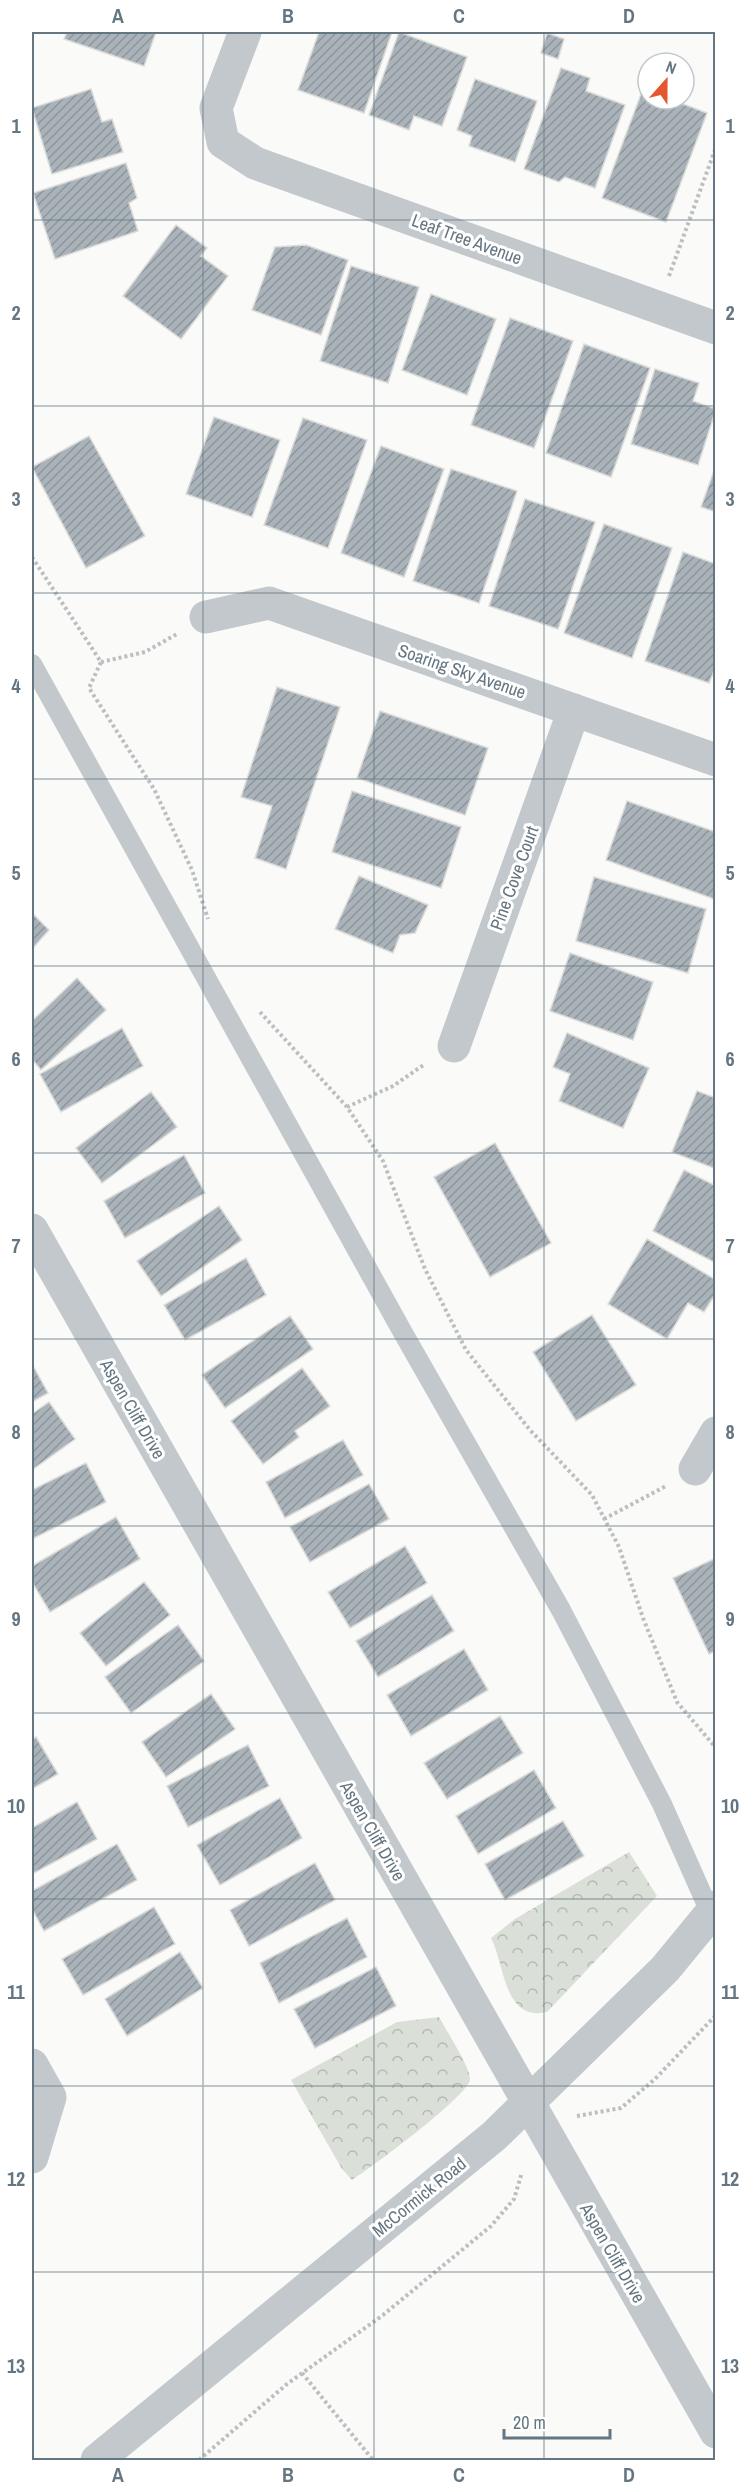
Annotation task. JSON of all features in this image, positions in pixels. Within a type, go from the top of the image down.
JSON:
[{"type":"street","name":"Leaf Tree Avenue","points":[[245,32],[216,108],[223,142],[255,163],[716,328]]},
{"type":"street","name":"Soaring Sky Avenue","points":[[206,617],[269,603],[716,760]]},
{"type":"street","name":"Pine Cove Court","points":[[454,1046],[574,710]]},
{"type":"street","name":"Aspen Cliff Drive","points":[[32,1230],[42,1274],[528,2103],[716,2432]]},
{"type":"street","points":[[695,1469],[716,1433]]},
{"type":"street","name":"McCormick Road","points":[[97,2460],[494,2136],[665,1970],[714,1915]]},
{"type":"street","points":[[32,2064],[50,2097],[32,2157]]},
{"type":"lane","points":[[32,664],[402,1331],[561,1610],[662,1804],[714,1915]]},
{"type":"path","points":[[658,307],[716,147]]},
{"type":"path","points":[[32,557],[101,662]]},
{"type":"path","points":[[101,662],[145,652],[206,617]]},
{"type":"path","points":[[101,662],[89,688],[154,789],[192,870],[210,924]]},
{"type":"path","points":[[254,1006],[348,1107],[383,1161],[425,1269],[466,1350],[530,1430],[592,1496],[619,1547],[643,1618],[677,1702],[716,1748]]},
{"type":"path","points":[[348,1107],[393,1086],[454,1046]]},
{"type":"path","points":[[604,1519],[695,1469]]},
{"type":"path","points":[[578,2116],[621,2108],[655,2079],[716,2015]]},
{"type":"path","points":[[199,2460],[287,2384],[383,2315],[491,2226],[514,2199],[522,2172]]},
{"type":"path","points":[[302,2373],[373,2460]]},
{"type":"green space","points":[[629,1852],[657,1896],[547,2012],[533,2013],[522,2008],[514,2000],[508,1988],[491,1938],[515,1919]]},
{"type":"green space","points":[[439,2017],[469,2073],[470,2079],[466,2087],[437,2115],[352,2180],[342,2169],[291,2080],[397,2022]]},
{"type":"building","points":[[67,32],[156,32],[144,66],[64,39]]},
{"type":"building","points":[[319,32],[392,32],[364,113],[298,90]]},
{"type":"building","points":[[399,32],[467,57],[442,126],[414,116],[409,130],[369,115]]},
{"type":"building","points":[[547,33],[564,39],[558,59],[541,53]]},
{"type":"building","points":[[561,68],[590,78],[586,91],[625,105],[595,188],[565,177],[559,182],[524,169]]},
{"type":"building","points":[[475,79],[537,101],[515,162],[469,146],[472,136],[457,130]]},
{"type":"building","points":[[91,89],[102,122],[112,119],[123,152],[52,174],[32,108]]},
{"type":"building","points":[[636,108],[636,111],[696,111],[696,109],[707,113],[666,222],[602,198]]},
{"type":"building","points":[[126,163],[137,198],[129,203],[138,231],[55,259],[33,193]]},
{"type":"building","points":[[176,225],[207,248],[201,256],[228,276],[181,339],[123,296]]},
{"type":"building","points":[[306,245],[348,260],[321,335],[252,310],[275,247]]},
{"type":"building","points":[[351,266],[419,287],[388,383],[320,361]]},
{"type":"building","points":[[431,294],[496,319],[467,395],[402,370]]},
{"type":"building","points":[[510,318],[573,341],[534,448],[471,425]]},
{"type":"building","points":[[584,344],[650,368],[611,477],[546,453]]},
{"type":"building","points":[[655,369],[699,383],[693,401],[716,409],[698,465],[631,444]]},
{"type":"building","points":[[214,417],[280,440],[252,517],[186,494]]},
{"type":"building","points":[[303,418],[367,440],[328,548],[264,525]]},
{"type":"building","points":[[89,436],[145,536],[86,568],[32,467]]},
{"type":"building","points":[[381,446],[444,469],[404,577],[341,553]]},
{"type":"building","points":[[716,465],[716,512],[701,507]]},
{"type":"building","points":[[451,469],[517,491],[479,603],[413,581]]},
{"type":"building","points":[[525,499],[595,522],[558,629],[489,606]]},
{"type":"building","points":[[604,524],[672,548],[632,658],[564,633]]},
{"type":"building","points":[[683,552],[716,564],[716,666],[709,683],[645,661]]},
{"type":"building","points":[[277,687],[340,707],[286,869],[255,858],[272,806],[241,797]]},
{"type":"building","points":[[380,711],[488,748],[465,815],[357,778]]},
{"type":"building","points":[[352,791],[461,827],[441,888],[332,852]]},
{"type":"building","points":[[627,801],[716,832],[714,899],[606,860]]},
{"type":"building","points":[[359,876],[428,905],[415,933],[400,935],[393,953],[335,929]]},
{"type":"building","points":[[594,877],[706,909],[688,973],[576,941]]},
{"type":"building","points":[[32,913],[49,930],[32,949]]},
{"type":"building","points":[[570,953],[653,982],[633,1040],[550,1011]]},
{"type":"building","points":[[77,978],[106,1010],[41,1070],[32,1059],[32,1021]]},
{"type":"building","points":[[122,1028],[143,1066],[61,1112],[40,1074]]},
{"type":"building","points":[[567,1033],[649,1068],[623,1128],[559,1101],[570,1074],[553,1067]]},
{"type":"building","points":[[697,1091],[716,1098],[716,1169],[672,1152]]},
{"type":"building","points":[[151,1092],[177,1127],[102,1183],[76,1148]]},
{"type":"building","points":[[495,1143],[551,1243],[490,1277],[434,1177]]},
{"type":"building","points":[[184,1155],[205,1193],[125,1238],[104,1201]]},
{"type":"building","points":[[684,1170],[716,1186],[716,1263],[653,1231]]},
{"type":"building","points":[[219,1206],[242,1240],[161,1296],[137,1261]]},
{"type":"building","points":[[647,1239],[716,1280],[716,1293],[704,1312],[688,1303],[667,1339],[608,1304]]},
{"type":"building","points":[[246,1258],[266,1295],[185,1340],[164,1305]]},
{"type":"building","points":[[592,1315],[636,1385],[576,1421],[533,1352]]},
{"type":"building","points":[[290,1316],[313,1349],[225,1408],[202,1375]]},
{"type":"building","points":[[32,1364],[48,1393],[32,1402]]},
{"type":"building","points":[[302,1368],[330,1406],[295,1431],[299,1437],[263,1464],[231,1421]]},
{"type":"building","points":[[49,1402],[75,1439],[32,1470],[32,1414]]},
{"type":"building","points":[[343,1440],[363,1475],[285,1518],[266,1482]]},
{"type":"building","points":[[86,1463],[106,1502],[32,1539],[32,1490]]},
{"type":"building","points":[[369,1484],[389,1519],[310,1562],[290,1527]]},
{"type":"building","points":[[116,1517],[140,1559],[50,1612],[32,1582],[32,1566]]},
{"type":"building","points":[[405,1546],[427,1583],[350,1628],[328,1592]]},
{"type":"building","points":[[716,1558],[716,1651],[709,1654],[673,1578]]},
{"type":"building","points":[[144,1582],[170,1615],[106,1666],[80,1633]]},
{"type":"building","points":[[432,1595],[454,1631],[378,1677],[356,1641]]},
{"type":"building","points":[[178,1625],[204,1661],[131,1713],[105,1677]]},
{"type":"building","points":[[464,1649],[488,1690],[411,1736],[387,1695]]},
{"type":"building","points":[[211,1694],[235,1729],[166,1777],[142,1742]]},
{"type":"building","points":[[500,1716],[523,1753],[447,1799],[424,1763]]},
{"type":"building","points":[[36,1737],[58,1774],[32,1789],[32,1740]]},
{"type":"building","points":[[248,1745],[269,1786],[188,1827],[167,1786]]},
{"type":"building","points":[[534,1770],[556,1808],[478,1854],[456,1816]]},
{"type":"building","points":[[280,1798],[302,1838],[220,1885],[197,1845]]},
{"type":"building","points":[[77,1802],[97,1839],[32,1874],[32,1828]]},
{"type":"building","points":[[563,1821],[584,1856],[505,1900],[485,1864]]},
{"type":"building","points":[[117,1844],[137,1880],[44,1931],[32,1909],[32,1891]]},
{"type":"building","points":[[315,1863],[335,1900],[249,1946],[230,1910]]},
{"type":"building","points":[[154,1907],[175,1944],[83,1995],[62,1959]]},
{"type":"building","points":[[347,1918],[367,1957],[279,2003],[260,1963]]},
{"type":"building","points":[[180,1952],[203,1988],[127,2036],[105,1999]]},
{"type":"building","points":[[376,1967],[396,2006],[315,2048],[294,2009]]}]
